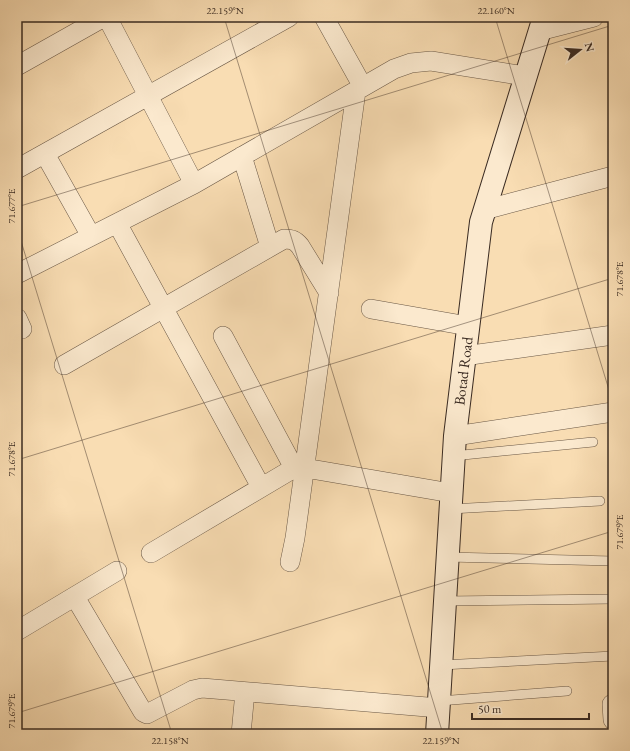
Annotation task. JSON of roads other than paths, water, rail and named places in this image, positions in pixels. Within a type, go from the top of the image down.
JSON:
[{"type":"main road","name":"Botad Road","points":[[437,734],[454,446],[481,222],[541,24]]},
{"type":"street","points":[[17,66],[105,17],[149,96],[194,184]]},
{"type":"street","points":[[17,170],[289,17]]},
{"type":"street","points":[[290,562],[295,538],[302,466],[360,89],[324,17]]},
{"type":"street","points":[[541,24],[594,17]]},
{"type":"street","points":[[17,274],[194,184],[394,68],[411,64],[431,62],[525,76]]},
{"type":"street","points":[[45,154],[91,236]]},
{"type":"street","points":[[242,156],[270,247]]},
{"type":"street","points":[[484,210],[613,176]]},
{"type":"street","points":[[117,223],[261,488]]},
{"type":"street","points":[[64,366],[164,310],[284,239],[296,241],[329,293]]},
{"type":"street","points":[[371,309],[468,326]]},
{"type":"street","points":[[223,336],[302,466]]},
{"type":"street","points":[[464,356],[613,336]]},
{"type":"street","points":[[454,446],[613,412]]},
{"type":"street","points":[[151,554],[261,488],[302,466],[451,501]]},
{"type":"street","points":[[17,630],[117,571]]},
{"type":"street","points":[[75,597],[143,712],[147,714],[193,690],[202,688],[439,705]]},
{"type":"street","points":[[241,734],[245,692]]},
{"type":"lane","points":[[454,446],[593,442]]},
{"type":"lane","points":[[451,501],[600,501]]},
{"type":"lane","points":[[447,557],[613,561]]},
{"type":"lane","points":[[445,601],[613,599]]},
{"type":"lane","points":[[441,665],[613,656]]},
{"type":"lane","points":[[439,705],[567,691]]}]
